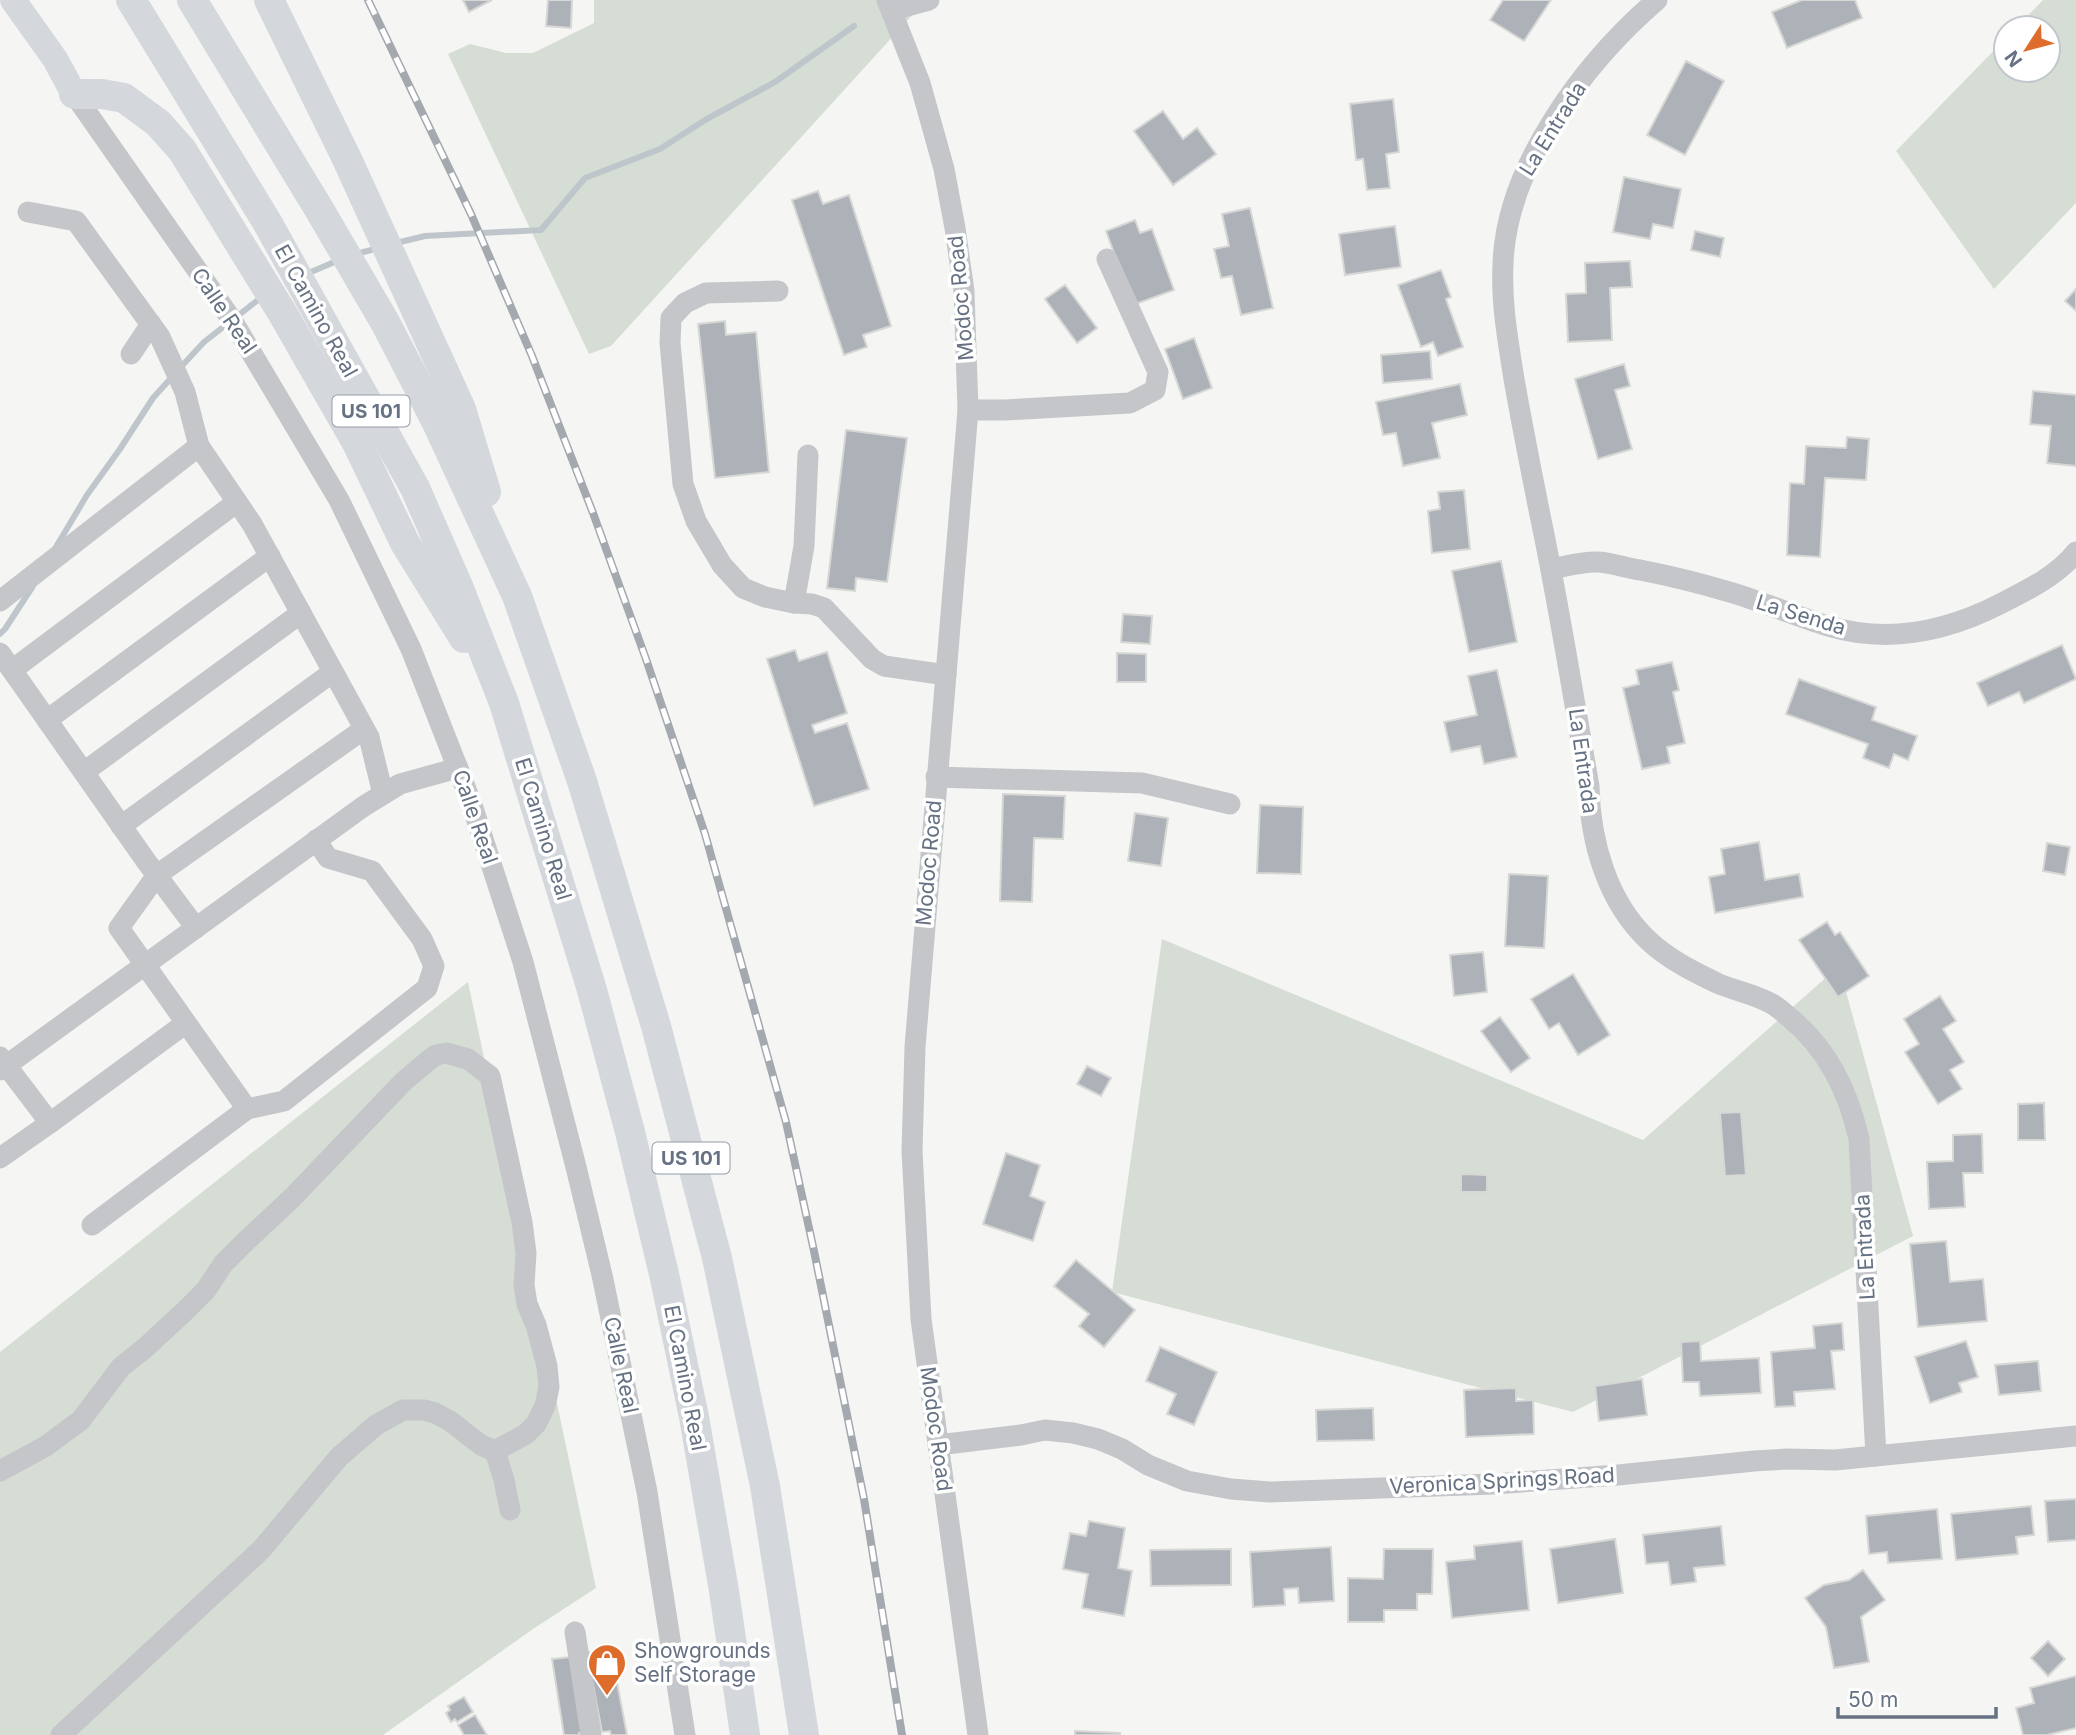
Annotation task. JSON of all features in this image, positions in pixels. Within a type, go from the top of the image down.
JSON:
[{"type":"highway","name":"El Camino Real","points":[[131,0],[273,233],[415,488],[458,586],[504,703],[592,990],[664,1274],[694,1417],[745,1735]]},
{"type":"highway","name":"US 101","points":[[192,0],[386,324],[437,423],[517,596],[582,781],[652,1013],[717,1258],[765,1486],[804,1735]]},
{"type":"highway","points":[[269,0],[347,159],[461,409],[517,596]]},
{"type":"highway","points":[[74,94],[102,93],[124,99],[158,123],[182,150],[283,314],[357,443],[405,542],[504,703]]},
{"type":"main road","name":"Calle Real","points":[[13,0],[55,59],[74,94]]},
{"type":"street","points":[[889,5],[929,0]]},
{"type":"street","name":"La Entrada","points":[[1657,0],[1641,13],[1597,62],[1558,114],[1524,173],[1508,222],[1503,260],[1502,299],[1506,333],[1552,569],[1589,786],[1590,809],[1602,866],[1629,917],[1652,944],[1689,969],[1772,1004],[1804,1030],[1837,1074],[1853,1112],[1859,1139],[1876,1456]]},
{"type":"street","name":"Modoc Road","points":[[889,5],[920,83],[944,169],[964,291],[968,410],[915,1047],[912,1150],[921,1319],[978,1735]]},
{"type":"street","name":"Calle Real","points":[[74,94],[232,320],[332,489],[411,649],[471,802],[523,962],[605,1289],[647,1492],[685,1735]]},
{"type":"street","points":[[28,212],[76,221],[160,337],[185,392],[199,446],[252,524],[369,737],[383,794]]},
{"type":"street","points":[[968,410],[1130,403],[1155,390],[1158,372],[1107,258]]},
{"type":"street","points":[[778,291],[706,293],[685,303],[671,318],[670,343],[683,484],[696,521],[722,565],[743,588],[765,597],[824,608],[872,659],[884,666],[946,675]]},
{"type":"street","points":[[131,354],[151,324]]},
{"type":"street","points":[[0,601],[199,446]]},
{"type":"street","points":[[793,603],[804,546],[808,455]]},
{"type":"street","points":[[196,928],[6,662],[237,502]]},
{"type":"street","name":"La Senda","points":[[1552,569],[1598,562],[1660,574],[1732,593],[1830,627],[1888,635],[1935,630],[1982,614],[2025,592],[2076,552]]},
{"type":"street","points":[[47,720],[270,556]]},
{"type":"street","points":[[84,772],[301,613]]},
{"type":"street","points":[[121,826],[333,671]]},
{"type":"street","points":[[247,1109],[119,928],[157,875],[364,729]]},
{"type":"street","points":[[50,1123],[2,1064],[383,794],[400,784],[458,768]]},
{"type":"street","points":[[936,777],[1142,783],[1230,804]]},
{"type":"street","points":[[92,1225],[247,1109],[284,1101],[427,988],[434,967],[422,939],[372,871],[328,858],[316,840]]},
{"type":"street","points":[[0,1158],[186,1023]]},
{"type":"street","points":[[0,1471],[46,1446],[81,1420],[121,1367],[193,1303],[206,1290],[223,1264],[429,1059],[446,1053],[456,1054],[468,1059],[490,1076],[525,1243],[524,1285],[527,1304],[536,1325],[547,1366],[549,1387],[545,1406],[536,1424],[526,1434],[495,1451],[481,1446],[450,1421],[424,1410],[403,1410],[376,1425],[339,1457],[261,1550],[61,1735]]},
{"type":"street","name":"Veronica Springs Road","points":[[938,1444],[1045,1430],[1073,1433],[1122,1449],[1148,1465],[1187,1482],[1270,1492],[1494,1484],[1754,1461],[1835,1460],[2076,1436]]},
{"type":"street","points":[[495,1451],[505,1479],[510,1510]]},
{"type":"street","points":[[575,1632],[591,1735]]},
{"type":"shaded area","points":[[594,0],[926,0],[611,346],[589,354],[448,54],[470,44],[506,53],[533,53],[594,23]]},
{"type":"shaded area","points":[[2043,0],[2076,0],[2076,203],[1994,289],[1896,151],[1992,52],[1992,84],[2062,84],[2062,14],[2030,14]]},
{"type":"shaded area","points":[[1162,939],[1643,1140],[1839,966],[1913,1236],[1573,1412],[1112,1292]]},
{"type":"shaded area","points":[[468,982],[596,1588],[383,1735],[0,1735],[0,1352]]},
{"type":"building","points":[[463,0],[492,0],[469,12]]},
{"type":"building","points":[[548,0],[572,0],[571,28],[546,26]]},
{"type":"building","points":[[1503,0],[1551,0],[1524,41],[1490,20]]},
{"type":"building","points":[[1802,0],[1855,0],[1862,18],[1787,48],[1772,12]]},
{"type":"building","points":[[1686,61],[1724,81],[1685,155],[1647,135]]},
{"type":"building","points":[[1393,99],[1399,152],[1386,154],[1390,188],[1367,190],[1363,159],[1356,160],[1350,104]]},
{"type":"building","points":[[1163,111],[1183,139],[1197,128],[1216,154],[1173,185],[1134,131]]},
{"type":"building","points":[[1624,177],[1681,189],[1673,228],[1653,224],[1650,239],[1613,232]]},
{"type":"building","points":[[818,191],[823,204],[849,195],[891,326],[863,335],[867,347],[844,355],[792,200]]},
{"type":"building","points":[[1250,208],[1273,308],[1241,315],[1232,276],[1221,278],[1214,249],[1229,246],[1222,214]]},
{"type":"building","points":[[1135,220],[1140,233],[1152,229],[1174,290],[1133,305],[1106,231]]},
{"type":"building","points":[[1395,226],[1401,267],[1345,275],[1339,234]]},
{"type":"building","points":[[1695,231],[1724,238],[1720,257],[1691,250]]},
{"type":"building","points":[[1630,261],[1632,287],[1610,288],[1612,340],[1568,342],[1566,294],[1586,293],[1585,263]]},
{"type":"building","points":[[1441,270],[1451,297],[1446,299],[1463,347],[1438,356],[1433,342],[1421,347],[1398,285]]},
{"type":"building","points":[[1065,285],[1097,328],[1077,343],[1045,299]]},
{"type":"building","points":[[2076,289],[2076,311],[2065,301]]},
{"type":"building","points":[[725,321],[726,335],[756,332],[769,472],[715,478],[698,324]]},
{"type":"building","points":[[1194,338],[1212,388],[1183,399],[1165,349]]},
{"type":"building","points":[[1430,351],[1432,379],[1383,383],[1381,355]]},
{"type":"building","points":[[1624,364],[1630,386],[1615,390],[1632,449],[1598,459],[1575,379]]},
{"type":"building","points":[[1460,384],[1467,415],[1432,423],[1440,458],[1403,466],[1396,433],[1383,435],[1376,402]]},
{"type":"building","points":[[2033,391],[2076,395],[2076,466],[2047,463],[2051,426],[2030,424]]},
{"type":"building","points":[[846,430],[907,438],[887,582],[856,578],[855,591],[827,588]]},
{"type":"building","points":[[1847,437],[1869,439],[1866,480],[1825,478],[1820,557],[1787,555],[1790,483],[1804,484],[1806,446],[1846,448]]},
{"type":"building","points":[[1464,490],[1470,549],[1432,553],[1428,511],[1440,509],[1438,492]]},
{"type":"building","points":[[1501,561],[1517,642],[1469,652],[1452,571]]},
{"type":"building","points":[[1123,614],[1152,616],[1150,644],[1121,642]]},
{"type":"building","points":[[2062,645],[2076,679],[2024,703],[2019,692],[1988,706],[1977,683]]},
{"type":"building","points":[[795,650],[799,661],[827,652],[847,713],[812,725],[815,733],[847,723],[869,789],[814,806],[767,659]]},
{"type":"building","points":[[1117,653],[1146,654],[1146,682],[1117,682]]},
{"type":"building","points":[[1672,662],[1679,690],[1673,692],[1685,743],[1667,747],[1670,763],[1642,769],[1623,688],[1639,684],[1636,670]]},
{"type":"building","points":[[1497,670],[1517,757],[1484,764],[1480,746],[1451,752],[1444,722],[1477,715],[1468,676]]},
{"type":"building","points":[[1799,679],[1876,707],[1872,720],[1917,736],[1908,760],[1894,754],[1889,768],[1863,758],[1868,744],[1786,714]]},
{"type":"building","points":[[1003,794],[1065,796],[1063,839],[1034,838],[1032,902],[1000,901]]},
{"type":"building","points":[[1260,805],[1303,807],[1301,874],[1257,873]]},
{"type":"building","points":[[1135,813],[1168,818],[1161,866],[1128,861]]},
{"type":"building","points":[[1759,842],[1765,880],[1799,874],[1803,897],[1715,913],[1709,877],[1725,874],[1721,849]]},
{"type":"building","points":[[2047,843],[2070,847],[2065,875],[2043,871]]},
{"type":"building","points":[[1509,874],[1548,876],[1544,948],[1505,946]]},
{"type":"building","points":[[1827,922],[1835,935],[1840,932],[1869,976],[1838,997],[1799,940]]},
{"type":"building","points":[[1483,952],[1487,992],[1454,996],[1450,955]]},
{"type":"building","points":[[1573,974],[1610,1035],[1578,1055],[1559,1023],[1549,1029],[1531,999]]},
{"type":"building","points":[[1940,996],[1956,1021],[1943,1029],[1964,1062],[1950,1070],[1962,1089],[1938,1104],[1905,1052],[1919,1044],[1904,1019]]},
{"type":"building","points":[[1500,1017],[1530,1058],[1511,1072],[1481,1031]]},
{"type":"building","points":[[1087,1066],[1111,1078],[1101,1096],[1077,1084]]},
{"type":"building","points":[[2044,1103],[2045,1140],[2018,1140],[2018,1104]]},
{"type":"building","points":[[1741,1112],[1746,1175],[1725,1176],[1720,1113]]},
{"type":"building","points":[[1982,1134],[1983,1173],[1963,1173],[1965,1207],[1929,1209],[1927,1162],[1953,1161],[1953,1135]]},
{"type":"building","points":[[1006,1153],[1040,1165],[1030,1196],[1045,1202],[1033,1241],[983,1224]]},
{"type":"building","points":[[1461,1174],[1487,1175],[1487,1192],[1461,1192]]},
{"type":"building","points":[[1946,1241],[1950,1282],[1983,1279],[1987,1321],[1918,1327],[1910,1244]]},
{"type":"building","points":[[1076,1260],[1135,1310],[1104,1347],[1079,1326],[1089,1314],[1054,1286]]},
{"type":"building","points":[[1842,1323],[1844,1350],[1831,1351],[1835,1389],[1794,1392],[1795,1406],[1775,1407],[1771,1352],[1815,1348],[1813,1326]]},
{"type":"building","points":[[1700,1341],[1701,1361],[1759,1358],[1761,1393],[1700,1396],[1699,1382],[1683,1382],[1681,1342]]},
{"type":"building","points":[[1966,1341],[1978,1377],[1959,1383],[1962,1392],[1930,1403],[1915,1357]]},
{"type":"building","points":[[1160,1347],[1217,1372],[1194,1425],[1167,1414],[1176,1394],[1146,1381]]},
{"type":"building","points":[[2038,1361],[2041,1391],[1999,1395],[1995,1365]]},
{"type":"building","points":[[1642,1379],[1647,1415],[1599,1421],[1595,1386]]},
{"type":"building","points":[[1516,1388],[1516,1401],[1533,1400],[1534,1434],[1466,1437],[1464,1390]]},
{"type":"building","points":[[1373,1408],[1374,1440],[1317,1441],[1316,1410]]},
{"type":"building","points":[[2076,1499],[2076,1540],[2048,1542],[2045,1501]]},
{"type":"building","points":[[2031,1506],[2034,1535],[2016,1537],[2018,1554],[1956,1560],[1951,1514]]},
{"type":"building","points":[[1937,1509],[1942,1559],[1888,1563],[1887,1552],[1869,1554],[1866,1516]]},
{"type":"building","points":[[1089,1521],[1125,1528],[1118,1568],[1132,1571],[1124,1616],[1082,1608],[1088,1574],[1063,1569],[1070,1533],[1086,1536]]},
{"type":"building","points":[[1721,1526],[1725,1565],[1694,1568],[1696,1582],[1671,1585],[1668,1562],[1646,1564],[1643,1535]]},
{"type":"building","points":[[1615,1539],[1623,1593],[1558,1603],[1550,1549]]},
{"type":"building","points":[[1522,1541],[1529,1610],[1452,1618],[1446,1562],[1475,1559],[1474,1546]]},
{"type":"building","points":[[1331,1547],[1334,1601],[1299,1603],[1298,1588],[1284,1589],[1285,1605],[1253,1607],[1250,1552]]},
{"type":"building","points":[[1231,1549],[1231,1585],[1151,1586],[1150,1550]]},
{"type":"building","points":[[1384,1549],[1433,1549],[1432,1594],[1417,1594],[1417,1610],[1384,1610],[1384,1622],[1348,1622],[1348,1578],[1383,1579]]},
{"type":"building","points":[[1863,1570],[1885,1600],[1861,1617],[1869,1662],[1834,1668],[1826,1627],[1805,1598],[1824,1585],[1849,1580]]},
{"type":"building","points":[[2048,1641],[2065,1659],[2048,1676],[2031,1658]]},
{"type":"building","name":"Showgrounds Self Storage","points":[[604,1650],[607,1662],[613,1661],[627,1735],[602,1732],[587,1653]]},
{"type":"building","name":"Showgrounds Self Storage","points":[[570,1657],[584,1732],[579,1733],[580,1735],[564,1735],[552,1659]]},
{"type":"building","points":[[2076,1676],[2076,1728],[2047,1735],[2023,1735],[2016,1708],[2034,1703],[2030,1688]]},
{"type":"building","points":[[464,1697],[473,1712],[457,1722],[455,1719],[451,1722],[446,1713],[450,1710],[448,1706]]},
{"type":"building","points":[[475,1715],[487,1735],[464,1735],[458,1725]]},
{"type":"building","points":[[1075,1731],[1120,1733],[1120,1735],[1075,1735]]},
{"type":"waterway","points":[[396,243],[425,236],[541,230],[585,178],[660,149],[705,120],[775,82],[854,26]]},
{"type":"waterway","points":[[356,254],[379,248]]},
{"type":"waterway","points":[[304,275],[339,260]]},
{"type":"waterway","points":[[179,369],[204,342],[263,296]]},
{"type":"waterway","points":[[56,547],[87,495],[153,398],[172,377]]},
{"type":"waterway","points":[[0,634],[33,586]]},
{"type":"railway","points":[[368,0],[471,214],[532,356],[646,659],[705,834],[786,1122],[864,1499],[902,1735]]},
{"type":"place","name":"Showgrounds Self Storage","points":[[607,1697]]}]
